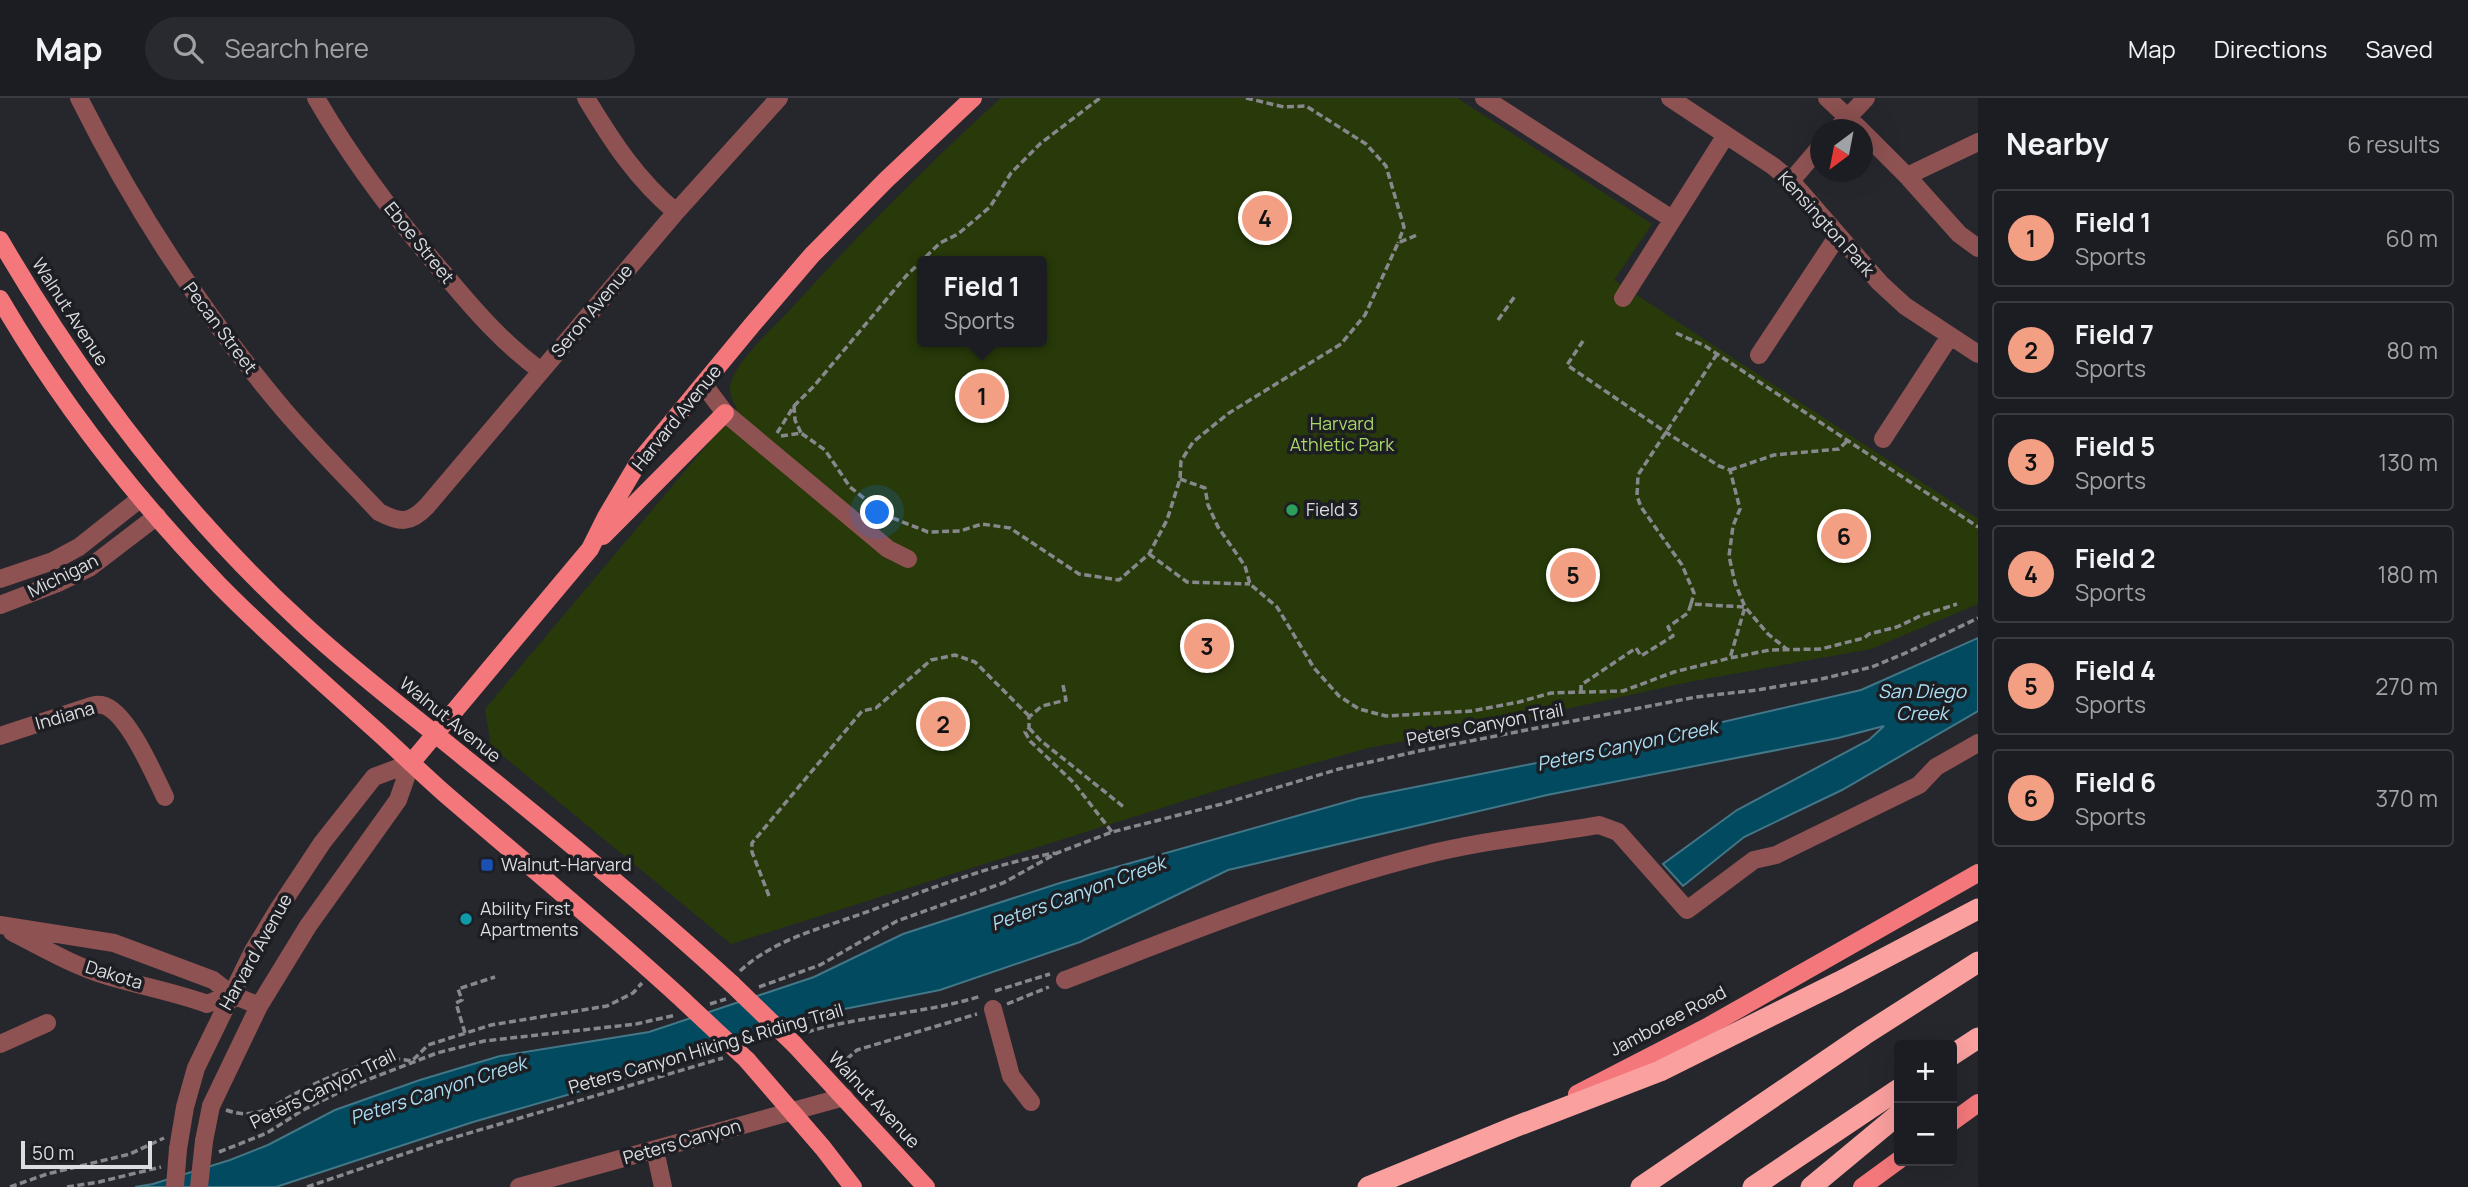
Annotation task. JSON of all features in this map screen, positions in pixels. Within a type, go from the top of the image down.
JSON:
[{"type":"highway","points":[[1511,1128],[1660,1071],[1978,909]]},
{"type":"highway","points":[[1641,1187],[1864,1035],[1978,962]]},
{"type":"highway","points":[[1957,1054],[1978,1038]]},
{"type":"highway","points":[[1752,1187],[1894,1092]]},
{"type":"highway","points":[[1811,1187],[1894,1118]]},
{"type":"highway","name":"Jamboree Road","points":[[1368,1187],[1511,1128]]},
{"type":"main road","name":"Harvard Avenue","points":[[411,762],[590,549],[638,463],[812,255],[973,98]]},
{"type":"main road","name":"Walnut Avenue","points":[[0,240],[41,308],[89,379],[193,512],[344,662],[641,905],[797,1040],[826,1077],[926,1187]]},
{"type":"main road","points":[[0,299],[63,395],[141,498],[254,620],[747,1060],[853,1187]]},
{"type":"main road","points":[[590,549],[725,413]]},
{"type":"main road","name":"Jamboree Road","points":[[1511,1128],[1707,1027],[1978,873]]},
{"type":"main road","points":[[1957,1118],[1978,1103]]},
{"type":"main road","points":[[1861,1187],[1894,1164]]},
{"type":"street","name":"Pecan Street","points":[[79,98],[138,206],[186,283],[234,348],[285,412],[379,512],[405,521]]},
{"type":"street","name":"Eboe Street","points":[[316,98],[359,166],[417,244],[475,311],[507,343],[541,370]]},
{"type":"street","points":[[586,98],[626,162],[677,212]]},
{"type":"street","name":"Seron Avenue","points":[[405,521],[418,517],[750,127],[779,98]]},
{"type":"street","points":[[1484,98],[1672,219]]},
{"type":"street","name":"Kensington Park","points":[[1670,98],[1773,166],[1791,181],[1837,237],[1905,306],[1978,354]]},
{"type":"street","points":[[1827,98],[1839,119]]},
{"type":"street","points":[[1845,119],[1866,98]]},
{"type":"street","points":[[1623,298],[1726,135]]},
{"type":"street","points":[[1873,141],[1959,234],[1978,248]]},
{"type":"street","points":[[1907,176],[1978,142]]},
{"type":"street","points":[[1791,181],[1810,159]]},
{"type":"street","points":[[1759,355],[1837,237]]},
{"type":"street","points":[[1883,439],[1950,336]]},
{"type":"street","points":[[704,385],[725,413],[888,549],[908,559]]},
{"type":"street","name":"Michigan","points":[[0,579],[53,561],[79,547],[141,498]]},
{"type":"street","name":"Michigan","points":[[0,605],[89,568],[157,516]]},
{"type":"street","name":"Indiana","points":[[0,736],[91,706],[103,705],[116,712],[129,729],[165,797]]},
{"type":"street","points":[[1059,976],[1271,900],[1362,872],[1423,855],[1599,825],[1618,832],[1687,910],[1754,860],[1776,855],[1919,785],[1936,767],[1978,743]]},
{"type":"street","name":"Harvard Avenue","points":[[175,1187],[178,1144],[196,1068],[231,994],[279,908],[322,843],[374,777],[411,762]]},
{"type":"street","name":"Harvard Avenue","points":[[199,1187],[209,1147],[211,1106],[259,1006],[308,926],[398,800],[411,762]]},
{"type":"street","name":"Dakota","points":[[0,926],[66,960],[99,973],[159,988],[207,1004],[231,994]]},
{"type":"street","name":"Dakota","points":[[0,926],[104,942],[156,957],[213,980],[231,994],[259,1006]]},
{"type":"street","points":[[99,973],[104,942]]},
{"type":"street","points":[[993,1009],[1011,1076],[1031,1102]]},
{"type":"street","points":[[0,1044],[47,1023]]},
{"type":"street","name":"Peters Canyon","points":[[519,1187],[844,1097]]},
{"type":"street","points":[[655,1150],[663,1187]]},
{"type":"path","points":[[927,256],[990,207],[1011,173],[1041,143],[1100,98]]},
{"type":"path","points":[[794,406],[795,420],[801,433],[825,450],[840,475],[861,498],[885,515],[928,532],[960,531],[982,524],[1010,528],[1079,574],[1119,580],[1149,554],[1167,520],[1180,479],[1181,461],[1193,442],[1229,413],[1341,344],[1365,315],[1404,227],[1386,166],[1366,144],[1306,106],[1284,107],[1246,98]]},
{"type":"path","points":[[1398,243],[1419,234]]},
{"type":"path","points":[[801,433],[775,437],[794,406],[917,265]]},
{"type":"path","points":[[1498,320],[1515,296]]},
{"type":"path","points":[[1676,333],[1717,354],[1978,527]]},
{"type":"path","points":[[1583,341],[1567,365],[1718,466],[1730,470],[1774,455],[1839,449],[1847,440]]},
{"type":"path","points":[[1581,692],[1581,685],[1636,648],[1641,656],[1674,636],[1668,627],[1688,613],[1694,593],[1682,565],[1641,507],[1637,496],[1638,475],[1717,354]]},
{"type":"path","points":[[1730,470],[1740,509],[1733,526],[1729,556],[1734,583],[1745,607],[1768,634],[1789,651]]},
{"type":"path","points":[[1180,479],[1205,488],[1208,505],[1218,527],[1245,566],[1250,584],[1277,607],[1314,668],[1339,696],[1359,709],[1387,716],[1472,711],[1551,693],[1623,691],[1674,672],[1730,658],[1770,650],[1821,649],[1864,638],[1920,615],[1957,604]]},
{"type":"path","points":[[1149,554],[1187,582],[1250,584]]},
{"type":"path","points":[[1691,604],[1745,607]]},
{"type":"path","points":[[1730,658],[1745,607]]},
{"type":"path","name":"Peters Canyon Trail","points":[[1003,883],[1057,853],[1112,832],[1222,804],[1339,769],[1696,697],[1817,680],[1872,667],[1978,618]]},
{"type":"path","points":[[769,896],[752,852],[752,843],[862,711],[877,708],[931,660],[955,654],[975,662],[1030,716]]},
{"type":"path","points":[[1063,685],[1066,700],[1042,706],[1030,716],[1029,727],[1025,732],[1030,741],[1074,783],[1112,832]]},
{"type":"path","points":[[1029,727],[1040,740],[1125,808]]},
{"type":"path","points":[[747,965],[770,948],[957,879],[1020,859],[1057,853]]},
{"type":"path","points":[[465,1033],[456,1003],[462,1000],[458,989],[495,976]]},
{"type":"path","points":[[826,1077],[857,1051],[993,1009],[1059,976]]},
{"type":"path","name":"Peters Canyon Hiking & Riding Trail","points":[[797,1040],[856,1020],[954,1004],[1059,976]]},
{"type":"path","points":[[211,1106],[237,1113],[255,1113],[271,1108],[328,1078],[382,1060],[401,1058],[412,1061],[428,1045],[491,1025],[607,1006],[622,1001],[639,987]]},
{"type":"path","name":"Peters Canyon Trail","points":[[209,1147],[267,1133],[313,1105],[412,1061],[484,1041]]},
{"type":"path","name":"Peters Canyon Hiking & Riding Trail","points":[[307,1187],[439,1142],[727,1057]]},
{"type":"path","points":[[10,1187],[47,1174],[130,1154],[160,1139],[178,1144]]},
{"type":"path","points":[[67,1187],[158,1168]]},
{"type":"green space","name":"Harvard Athletic Park","points":[[1001,98],[1457,98],[1652,224],[1614,280],[1978,519],[1978,604],[1871,649],[1689,682],[1512,721],[1368,748],[1228,787],[731,944],[491,746],[485,709],[737,409],[730,387],[736,370],[750,352],[919,175]]},
{"type":"water","name":"San Diego Creek","points":[[1978,638],[1978,711],[1842,790],[1744,837],[1683,886],[1663,864],[1737,810],[1869,740],[1884,726],[1838,738],[1547,795],[1228,870],[1080,942],[940,990],[814,1015],[682,1062],[473,1122],[276,1187],[135,1187],[230,1160],[268,1145],[335,1110],[420,1080],[500,1056],[649,1032],[814,977],[903,934],[1060,883],[1360,798],[1597,751],[1861,690]]},
{"type":"place","name":"Field 2","points":[[1265,218]]},
{"type":"place","name":"Field 1","points":[[982,396]]},
{"type":"place","name":"Field 3","points":[[1292,510]]},
{"type":"place","name":"Field 6","points":[[1844,536]]},
{"type":"place","name":"Field 4","points":[[1573,575]]},
{"type":"place","name":"Field 5","points":[[1207,646]]},
{"type":"place","name":"Field 7","points":[[943,724]]},
{"type":"place","name":"Walnut-Harvard","points":[[487,865]]},
{"type":"place","name":"Ability First Apartments","points":[[466,919]]},
{"type":"water label","name":"Peters Canyon Creek","points":[[1627,745]]},
{"type":"water label","name":"Peters Canyon Creek","points":[[1078,893]]},
{"type":"water label","name":"Peters Canyon Creek","points":[[438,1090]]}]
